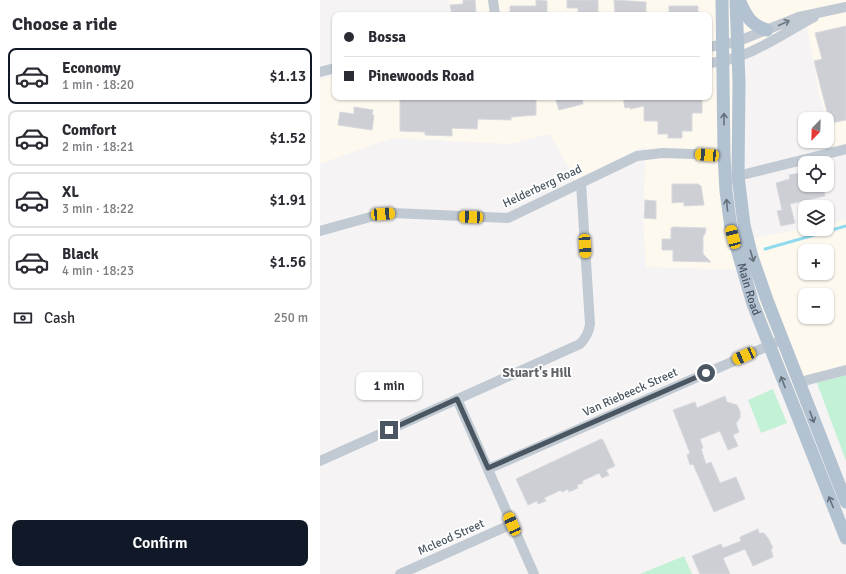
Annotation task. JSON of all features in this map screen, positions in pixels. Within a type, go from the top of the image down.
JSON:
[{"type":"main road","name":"Main Road","points":[[722,0],[716,46],[723,61],[724,155],[726,191],[731,228],[743,276],[846,538]]},
{"type":"main road","name":"Main Road","points":[[736,0],[738,176],[743,218],[752,257],[782,339],[846,502]]},
{"type":"main road","points":[[739,0],[752,24],[767,30]]},
{"type":"street","points":[[493,0],[495,12]]},
{"type":"street","points":[[716,46],[736,42],[799,17],[846,7]]},
{"type":"street","points":[[712,63],[737,57],[772,42],[823,12]]},
{"type":"street","points":[[320,72],[332,69]]},
{"type":"street","points":[[738,176],[846,149]]},
{"type":"street","name":"Helderberg Road","points":[[320,231],[374,216],[388,214],[508,218],[643,154],[662,153],[724,155]]},
{"type":"street","points":[[320,460],[580,344],[586,337],[590,324],[581,183]]},
{"type":"street","name":"Van Riebeeck Street","points":[[488,468],[782,339]]},
{"type":"street","points":[[800,382],[846,370]]},
{"type":"street","points":[[457,399],[534,574]]},
{"type":"street","name":"Mcleod Street","points":[[400,574],[512,524]]},
{"type":"shaded area","points":[[449,0],[846,0],[846,150],[833,153],[834,112],[825,112],[819,94],[806,21],[733,56],[732,174],[734,206],[742,241],[798,229],[798,236],[834,236],[834,223],[846,220],[846,370],[792,384],[759,302],[749,270],[646,267],[643,219],[646,147],[638,149],[575,180],[550,134],[510,144],[392,138],[320,164],[320,80],[332,76],[332,100],[712,100],[712,12],[450,12]]},
{"type":"green space","points":[[846,375],[846,461],[817,383]]},
{"type":"green space","points":[[773,389],[787,423],[761,433],[748,400]]},
{"type":"green space","points":[[684,556],[692,574],[640,574]]},
{"type":"building","points":[[463,0],[475,0],[476,12],[451,12],[450,5],[463,4]]},
{"type":"building","points":[[536,0],[547,1],[547,12],[510,12],[510,6],[536,6]]},
{"type":"building","points":[[567,0],[598,0],[598,12],[578,12],[578,8],[567,8]]},
{"type":"building","points":[[614,0],[646,2],[646,12],[615,12]]},
{"type":"building","points":[[669,6],[698,6],[698,12],[669,12]]},
{"type":"building","points":[[846,26],[846,120],[834,122],[834,112],[827,112],[814,61],[822,59],[815,33]]},
{"type":"building","points":[[400,100],[536,100],[536,115],[511,117],[511,120],[478,119],[477,129],[452,128],[452,136],[425,135],[425,132],[400,131]]},
{"type":"building","points":[[556,100],[582,100],[583,104],[559,110]]},
{"type":"building","points":[[624,100],[702,100],[702,113],[692,113],[692,131],[682,131],[682,138],[668,138],[668,134],[658,134],[658,121],[644,121],[644,106],[630,109],[630,107],[625,108]]},
{"type":"building","points":[[354,107],[373,110],[372,115],[374,115],[372,130],[338,125],[340,112],[354,114]]},
{"type":"building","points":[[798,173],[798,192],[824,192],[825,196],[808,200],[798,200],[798,202],[790,204],[795,223],[781,226],[777,211],[782,210],[776,183],[790,179],[789,175]]},
{"type":"building","points":[[672,184],[698,184],[701,186],[704,205],[684,206],[684,202],[672,203]]},
{"type":"building","points":[[645,200],[656,201],[656,219],[644,218]]},
{"type":"building","points":[[671,228],[706,228],[703,236],[703,254],[711,262],[673,261],[673,250],[662,250],[662,239],[671,239]]},
{"type":"building","points":[[725,396],[727,402],[737,405],[740,411],[740,418],[736,423],[739,432],[733,435],[738,446],[728,450],[720,431],[700,439],[703,448],[701,449],[706,464],[711,462],[720,483],[736,477],[745,499],[714,512],[693,464],[690,465],[687,455],[690,453],[673,410],[695,402],[697,408]]},
{"type":"building","points":[[601,439],[603,440],[615,466],[606,470],[609,475],[602,478],[599,473],[582,481],[583,483],[577,485],[578,488],[569,492],[568,489],[562,492],[561,490],[544,498],[546,501],[538,504],[537,501],[528,505],[516,479]]},
{"type":"building","points":[[758,529],[759,533],[764,533],[768,538],[773,548],[771,549],[773,557],[753,566],[745,549],[723,558],[730,574],[700,574],[692,556],[721,544],[723,548],[741,541],[740,537]]},
{"type":"waterway","points":[[765,249],[846,226]]},
{"type":"district","name":"Stuart's Hill","points":[[537,372]]},
{"type":"route","points":[[389,430],[457,399],[488,468],[706,373]]}]
